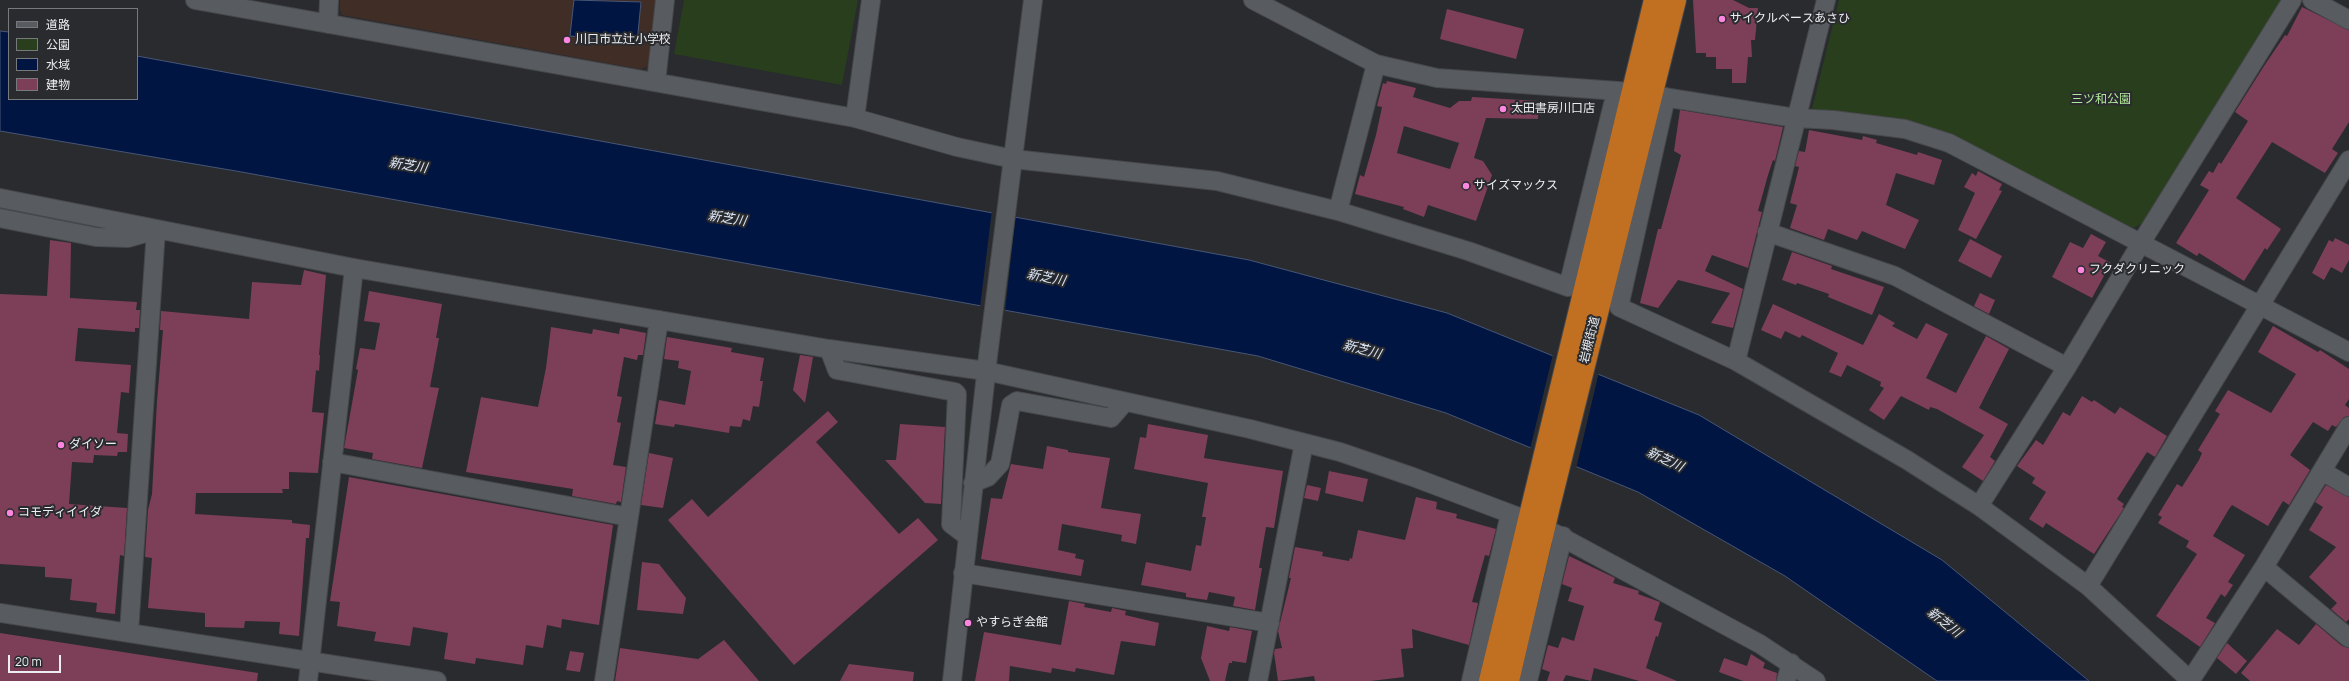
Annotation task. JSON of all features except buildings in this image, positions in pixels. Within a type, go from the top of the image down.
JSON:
[{"type":"highway","name":"岩槻街道","points":[[1642,94],[1655,0]]},
{"type":"highway","name":"岩槻街道","points":[[1490,681],[1542,503],[1642,94],[1675,0]]},
{"type":"highway","name":"岩槻街道","points":[[1508,681],[1542,503]]},
{"type":"street","points":[[195,0],[855,118],[1012,164],[1217,181],[1338,211],[1468,251],[1568,287],[1642,94]]},
{"type":"street","points":[[328,24],[329,0]]},
{"type":"street","points":[[656,82],[665,0]]},
{"type":"street","points":[[855,118],[870,0]]},
{"type":"street","points":[[952,681],[987,364],[1033,0]]},
{"type":"street","points":[[1253,0],[1376,64],[1437,78],[1642,94],[1795,118],[1833,120],[1906,129],[1949,143],[2262,305],[2349,352]]},
{"type":"street","points":[[1736,361],[1795,118],[1826,0]]},
{"type":"street","points":[[1979,506],[2067,367],[2141,243],[2292,0]]},
{"type":"street","points":[[2312,0],[2349,20]]},
{"type":"street","points":[[1338,211],[1376,64]]},
{"type":"street","points":[[1642,94],[1619,307],[1736,361],[1907,460],[1979,506],[2088,586],[2190,681],[2264,567],[2349,426]]},
{"type":"street","points":[[2088,586],[2262,305],[2349,160]]},
{"type":"street","points":[[0,198],[354,268],[829,349],[987,364],[1124,403],[1304,443],[1413,477],[1514,516],[1471,681]]},
{"type":"street","points":[[0,218],[96,237],[128,238],[156,230]]},
{"type":"street","points":[[129,632],[156,230]]},
{"type":"street","points":[[1767,232],[1895,276],[2067,367]]},
{"type":"street","points":[[308,681],[354,268]]},
{"type":"street","points":[[604,681],[659,320]]},
{"type":"street","points":[[829,349],[837,370],[955,392],[957,394],[951,524],[967,536]]},
{"type":"street","points":[[973,483],[988,477],[1000,464],[1011,405],[1017,401],[1111,418],[1124,403]]},
{"type":"street","points":[[1258,681],[1304,443]]},
{"type":"street","points":[[332,462],[629,517]]},
{"type":"street","points":[[2322,471],[2349,487]]},
{"type":"street","points":[[1528,681],[1559,535],[1689,604],[1791,663],[1816,681]]},
{"type":"street","points":[[2264,567],[2349,638]]},
{"type":"street","points":[[963,573],[1270,622]]},
{"type":"street","points":[[0,613],[310,660],[437,681]]},
{"type":"street","points":[[1786,681],[1791,663]]},
{"type":"shaded area","name":"川口市立辻小学校","points":[[340,0],[657,0],[649,66],[640,69],[342,15]]},
{"type":"green space","points":[[684,0],[858,0],[842,85],[674,54]]},
{"type":"green space","name":"三ツ和公園","points":[[1839,0],[2280,0],[2280,3],[2143,223],[2133,228],[1922,126],[1886,117],[1812,109]]},
{"type":"water","points":[[574,0],[641,2],[637,43],[570,36]]},
{"type":"water","name":"新芝川","points":[[0,31],[8,32],[8,100],[138,100],[138,56],[1249,260],[1447,313],[1699,415],[1942,560],[2089,681],[1937,681],[1785,576],[1638,492],[1446,413],[1258,356],[236,171],[0,131]]},
{"type":"pier","points":[[992,210],[1016,214],[1005,311],[980,307]]},
{"type":"pier","points":[[1553,354],[1599,372],[1576,469],[1530,449]]},
{"type":"place","name":"サイクルベースあさひ","points":[[1722,19]]},
{"type":"place","name":"川口市立辻小学校","points":[[567,40]]},
{"type":"place","name":"太田書房川口店","points":[[1503,109]]},
{"type":"place","name":"サイズマックス","points":[[1466,186]]},
{"type":"place","name":"フクダクリニック","points":[[2081,270]]},
{"type":"place","name":"ダイソー","points":[[61,445]]},
{"type":"place","name":"コモディイイダ","points":[[10,513]]},
{"type":"place","name":"やすらぎ会館","points":[[968,623]]}]
